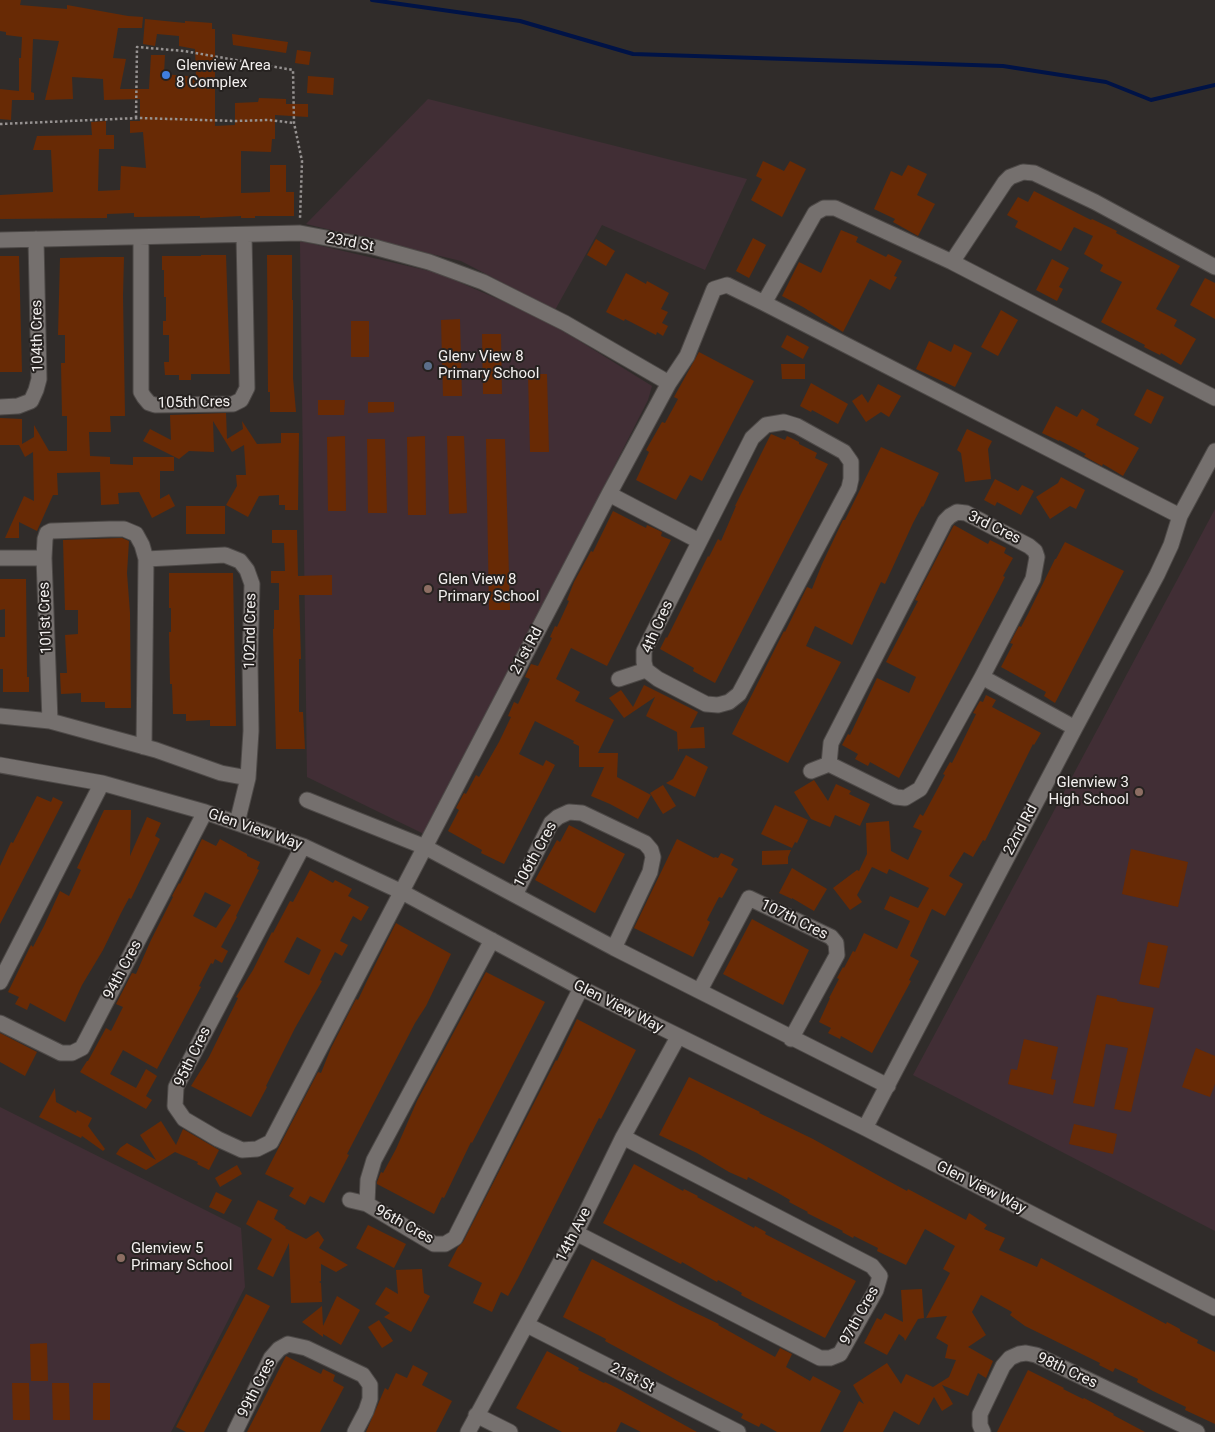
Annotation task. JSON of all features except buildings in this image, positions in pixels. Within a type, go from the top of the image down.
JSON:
[{"type":"street","points":[[952,262],[1005,182],[1010,177],[1023,172],[1034,173],[1095,202],[1215,267]]},
{"type":"street","points":[[1180,516],[764,303],[815,213],[824,208],[835,208],[952,262],[1215,398]]},
{"type":"street","name":"23rd St","points":[[0,240],[300,233],[374,247],[429,262],[483,282],[565,323],[669,383]]},
{"type":"street","name":"105th Cres","points":[[141,238],[141,392],[149,403],[155,405],[233,404],[241,400],[247,388],[244,235]]},
{"type":"street","name":"104th Cres","points":[[0,407],[18,406],[31,401],[39,378],[36,239]]},
{"type":"street","name":"21st Rd","points":[[402,892],[609,494],[669,383],[687,356],[714,289],[727,285],[764,303]]},
{"type":"street","name":"4th Cres","points":[[784,422],[797,426],[844,452],[850,462],[852,472],[849,488],[739,694],[729,702],[718,705],[706,704],[658,679],[646,670],[644,651],[752,438],[766,425],[784,422]]},
{"type":"street","name":"22nd Rd","points":[[865,1128],[1157,575],[1171,545],[1180,516],[1215,451]]},
{"type":"street","points":[[609,494],[699,541]]},
{"type":"street","name":"3rd Cres","points":[[957,512],[966,513],[1035,551],[1037,557],[1033,579],[982,677],[920,789],[911,796],[905,798],[896,797],[829,764],[831,743],[945,521],[957,512]]},
{"type":"street","name":"101st Cres","points":[[50,721],[44,558],[47,534],[51,531],[124,529],[136,534],[146,559]]},
{"type":"street","name":"102nd Cres","points":[[146,559],[225,555],[240,561],[247,570],[252,584],[251,731],[248,778],[237,823]]},
{"type":"street","points":[[0,558],[44,558]]},
{"type":"street","points":[[144,746],[146,559]]},
{"type":"street","points":[[619,679],[646,670]]},
{"type":"street","points":[[982,677],[1075,728]]},
{"type":"street","points":[[0,716],[50,721],[144,746],[221,773],[248,778]]},
{"type":"street","points":[[811,771],[829,764]]},
{"type":"street","name":"Glen View Way","points":[[0,765],[102,783],[205,812],[302,846],[402,892],[581,988],[865,1128],[1215,1308]]},
{"type":"street","points":[[0,982],[102,783]]},
{"type":"street","points":[[307,800],[425,847],[614,948],[888,1086]]},
{"type":"street","name":"94th Cres","points":[[0,1023],[61,1053],[72,1053],[82,1048],[205,812]]},
{"type":"street","name":"106th Cres","points":[[515,894],[551,823],[558,817],[570,812],[582,813],[645,843],[651,850],[653,858],[650,872],[614,948]]},
{"type":"street","name":"95th Cres","points":[[302,846],[176,1087],[175,1106],[184,1119],[218,1139],[242,1150],[257,1149],[271,1142],[402,892]]},
{"type":"street","name":"107th Cres","points":[[700,990],[749,898],[832,937],[836,944],[837,955],[791,1038]]},
{"type":"street","name":"96th Cres","points":[[492,940],[374,1160],[368,1180],[367,1204],[434,1244],[445,1244],[455,1238],[581,988]]},
{"type":"street","name":"14th Ave","points":[[468,1432],[576,1233],[624,1137],[678,1037]]},
{"type":"street","name":"97th Cres","points":[[576,1233],[820,1358],[830,1358],[840,1354],[876,1290],[880,1276],[872,1266],[624,1137]]},
{"type":"street","points":[[350,1200],[367,1204]]},
{"type":"street","name":"21st St","points":[[526,1325],[738,1432]]},
{"type":"street","name":"99th Cres","points":[[235,1432],[271,1358],[288,1344],[306,1348],[363,1375],[370,1386],[370,1399],[355,1432]]},
{"type":"street","name":"98th Cres","points":[[983,1432],[980,1425],[980,1414],[1003,1366],[1010,1358],[1026,1353],[1036,1355],[1198,1432]]},
{"type":"street","points":[[476,1415],[510,1432]]},
{"type":"path","points":[[136,118],[137,47],[184,51],[293,70],[294,123],[302,161],[300,233]]},
{"type":"path","points":[[0,124],[136,118],[235,121],[269,120],[294,123]]},
{"type":"shaded area","points":[[428,99],[747,179],[705,270],[602,225],[555,310],[461,261],[306,224]]},
{"type":"shaded area","name":"Glen View 8 Primary School","points":[[300,241],[438,273],[544,319],[652,386],[648,400],[426,835],[307,777]]},
{"type":"shaded area","name":"Glenview 3 High School","points":[[1215,509],[1215,1231],[913,1075]]},
{"type":"shaded area","name":"Glenview 5 Primary School","points":[[0,1107],[241,1228],[245,1287],[171,1432],[0,1432]]},
{"type":"waterway","points":[[372,0],[520,21],[633,54],[1003,66],[1106,82],[1151,100],[1215,85]]},
{"type":"place","name":"Glenview Area 8 Complex","points":[[166,75]]},
{"type":"place","name":"Glenv View 8 Primary School","points":[[428,366]]},
{"type":"place","name":"Glen View 8 Primary School","points":[[428,589]]},
{"type":"place","name":"Glenview 3 High School","points":[[1139,792]]},
{"type":"place","name":"Glenview 5 Primary School","points":[[121,1258]]}]
